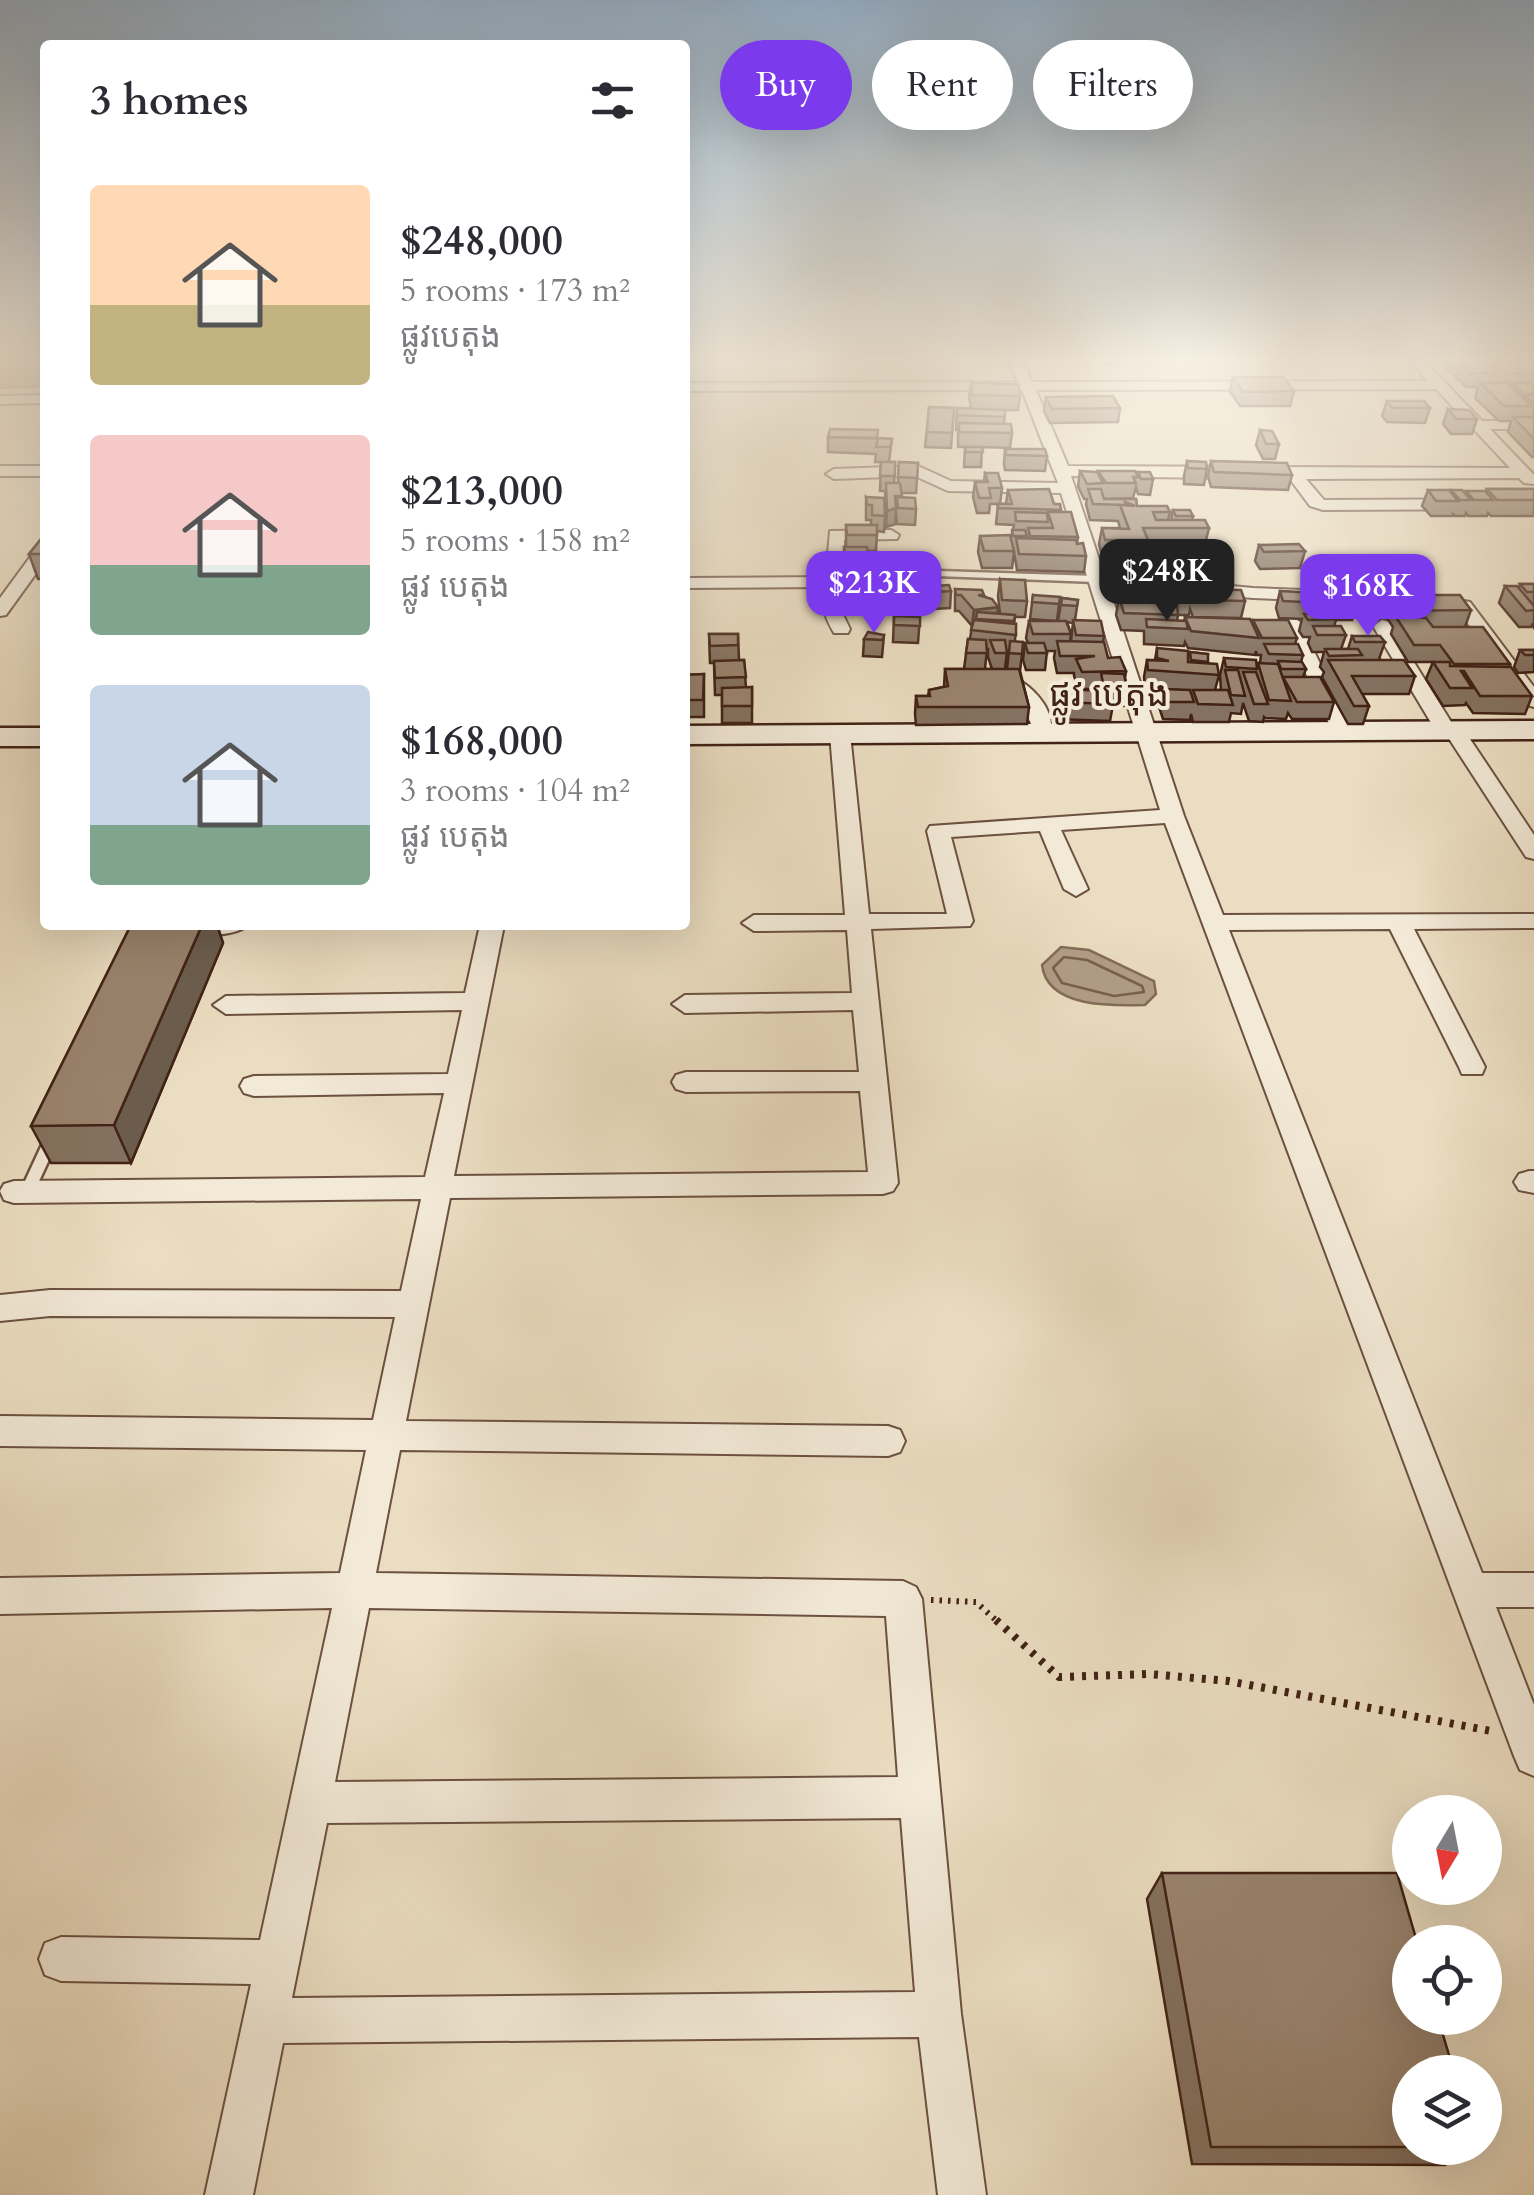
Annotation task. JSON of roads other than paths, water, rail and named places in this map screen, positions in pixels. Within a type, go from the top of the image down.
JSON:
[{"type":"street","points":[[833,462],[834,478],[918,472],[948,486],[1064,479],[1526,471]]},
{"type":"street","points":[[1057,462],[1096,579],[1113,657],[1146,732],[1172,816],[1531,1747]]},
{"type":"street","points":[[0,471],[40,471]]},
{"type":"street","points":[[1295,474],[1316,503],[1323,506],[1534,504]]},
{"type":"street","points":[[690,583],[828,583],[838,579],[836,535],[891,536]]},
{"type":"street","points":[[0,611],[40,556]]},
{"type":"street","points":[[1096,579],[1253,593],[1356,597]]},
{"type":"street","points":[[828,583],[830,606],[842,629]]},
{"type":"street","points":[[0,584],[40,584]]},
{"type":"street","points":[[1464,606],[1534,701]]},
{"type":"street","points":[[1291,622],[1344,732]]},
{"type":"street","points":[[1382,626],[1534,852]]},
{"type":"street","points":[[1004,679],[1020,684],[1036,705],[1043,733]]},
{"type":"street","name":"ផ្លូវ បេតុង","points":[[690,735],[1146,732],[1247,724],[1344,732],[1534,730]]},
{"type":"street","points":[[21,1192],[883,1184],[840,734]]},
{"type":"street","points":[[2,740],[40,737]]},
{"type":"street","points":[[754,923],[961,921],[938,831],[1172,816]]},
{"type":"street","points":[[1048,825],[1076,889]]},
{"type":"street","points":[[1214,923],[1534,921]]},
{"type":"street","points":[[1398,922],[1472,1067]]},
{"type":"street","points":[[229,2195],[491,930]]},
{"type":"street","points":[[226,1005],[476,1001]]},
{"type":"street","points":[[685,1004],[866,1001]]},
{"type":"street","points":[[686,1082],[874,1081]]},
{"type":"street","points":[[254,1086],[460,1083]]},
{"type":"street","points":[[0,1308],[50,1302],[415,1304]]},
{"type":"street","points":[[0,1431],[888,1441]]},
{"type":"street","points":[[0,1596],[355,1590],[904,1599],[938,2014],[962,2195]]},
{"type":"street","points":[[1472,1590],[1534,1590]]},
{"type":"street","points":[[310,1803],[920,1797]]},
{"type":"street","points":[[61,1959],[277,1962]]},
{"type":"street","points":[[265,2021],[938,2014]]},
{"type":"lane","points":[[939,574],[1096,579]]},
{"type":"lane","points":[[21,1192],[59,1120]]},
{"type":"water","points":[[1061,947],[1089,950],[1154,981],[1156,994],[1145,1005],[1099,1004],[1068,997],[1047,979],[1042,965]]}]
